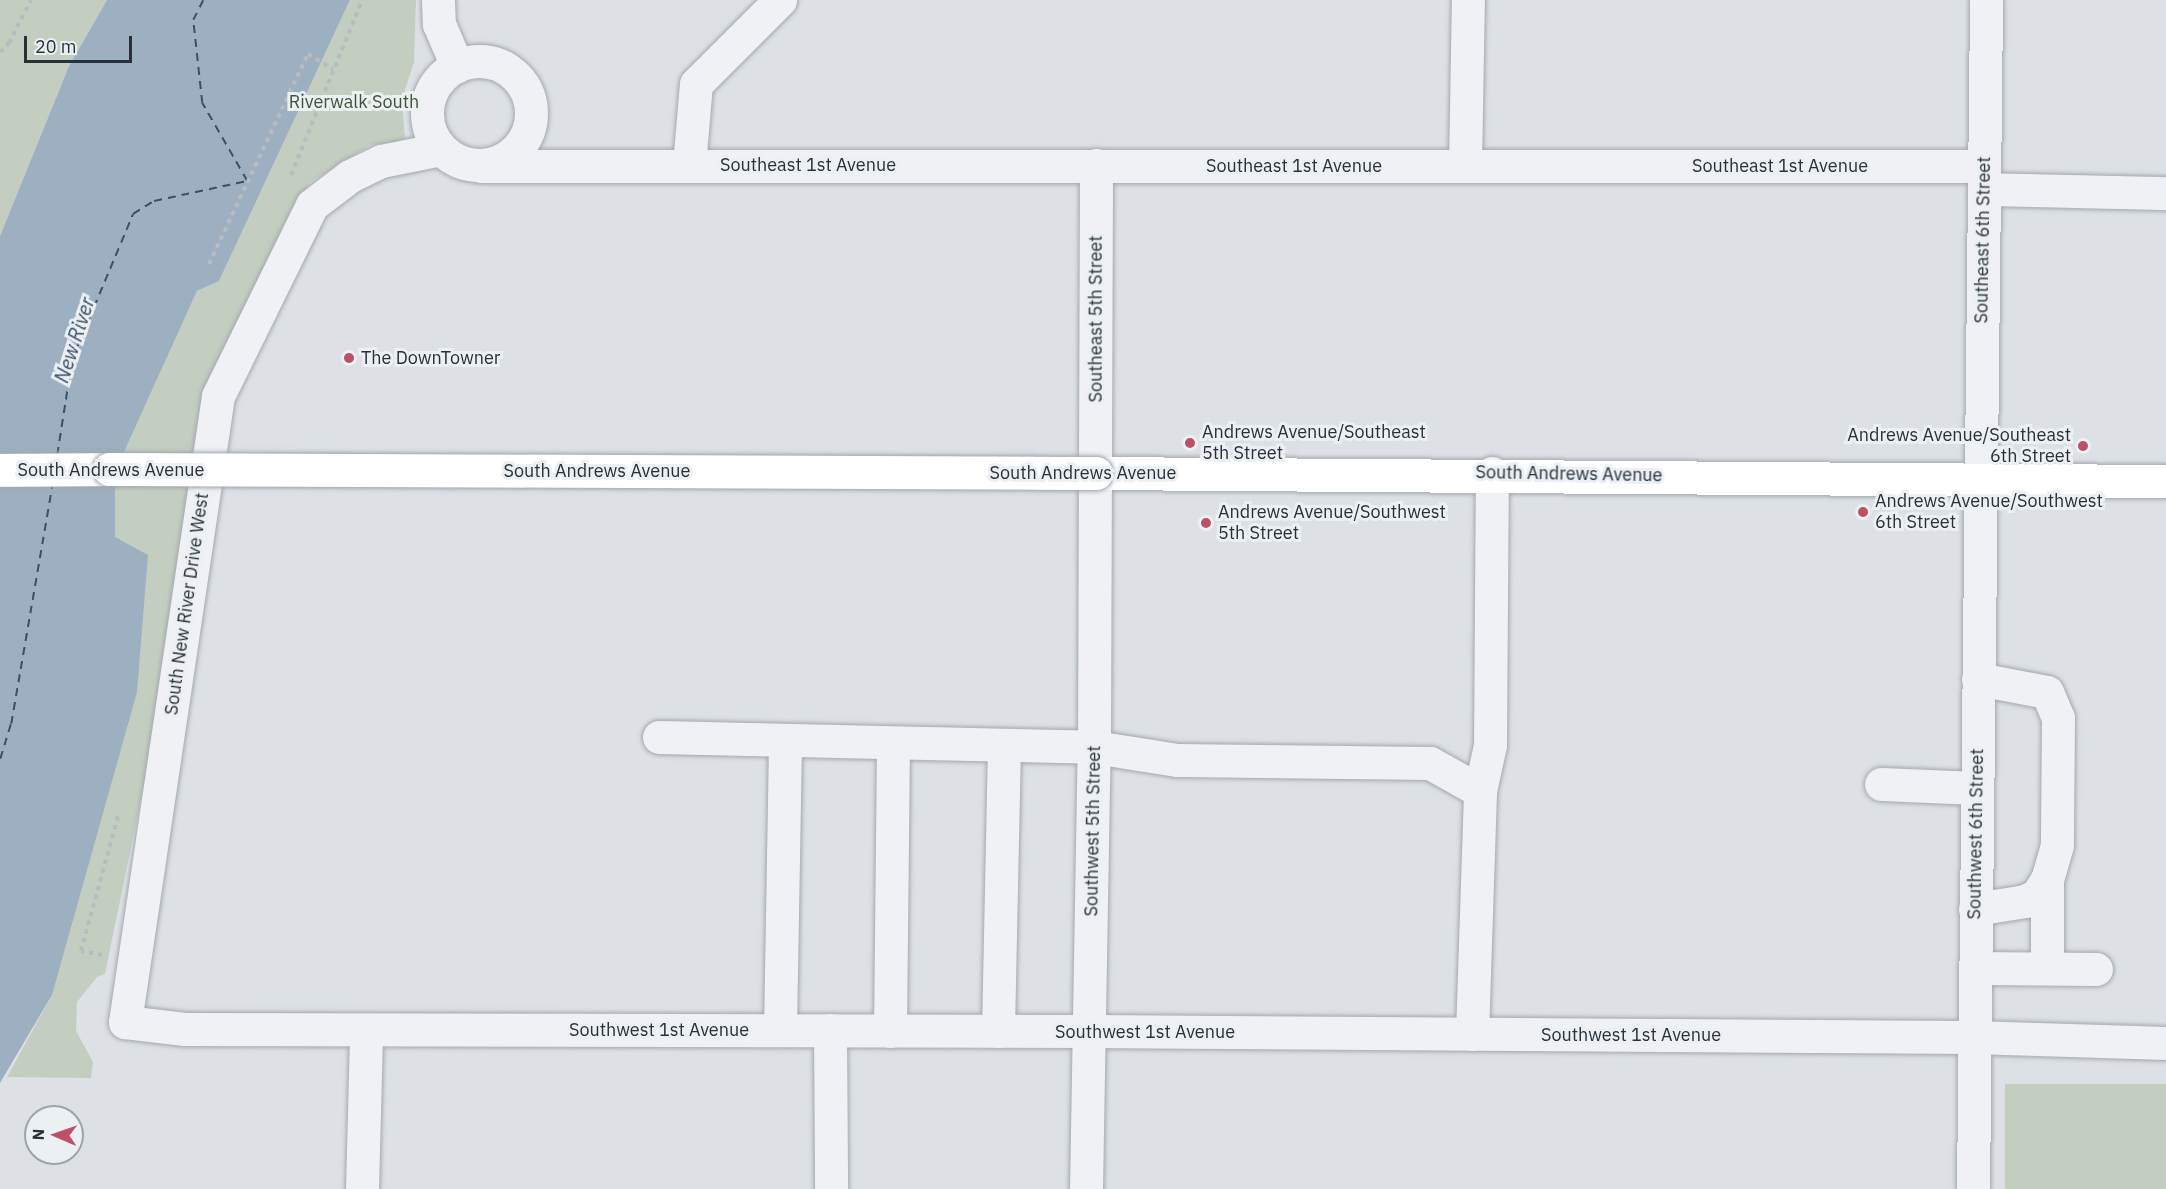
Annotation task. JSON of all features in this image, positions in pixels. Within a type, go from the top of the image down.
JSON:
[{"type":"main road","name":"South Andrews Avenue","points":[[0,470],[1492,473],[1981,480],[2166,480]]},
{"type":"street","points":[[438,0],[439,24],[457,66]]},
{"type":"street","points":[[689,165],[696,84],[780,0]]},
{"type":"street","points":[[1465,166],[1468,0]]},
{"type":"street","name":"Southeast 6th Street","points":[[1981,480],[1986,0]]},
{"type":"street","points":[[491,62],[508,69],[529,97],[531,114],[529,130],[510,156],[481,166],[466,164],[441,149],[427,120],[428,104],[433,88],[457,66],[491,62]]},
{"type":"street","name":"Southeast 1st Avenue","points":[[531,114],[552,140],[603,165]]},
{"type":"street","name":"South New River Drive West","points":[[125,1022],[218,396],[312,205],[350,176],[381,161],[441,149]]},
{"type":"street","name":"Southeast 5th Street","points":[[1096,165],[1096,474]]},
{"type":"street","name":"Southeast 1st Avenue","points":[[481,166],[1465,166],[1984,178],[2166,193]]},
{"type":"street","points":[[1472,1034],[1480,791],[1490,745],[1492,473]]},
{"type":"street","name":"Southwest 5th Street","points":[[1086,1189],[1094,747],[1096,474]]},
{"type":"street","name":"Southwest 6th Street","points":[[1973,1189],[1981,480]]},
{"type":"street","points":[[1975,909],[2025,901],[2037,895],[2047,879],[2057,845],[2058,718],[2055,703],[2047,692],[2029,686],[1978,679]]},
{"type":"street","points":[[659,737],[1094,747],[1177,760],[1430,763],[1480,791]]},
{"type":"street","points":[[780,1030],[785,741]]},
{"type":"street","points":[[890,1031],[893,743]]},
{"type":"street","points":[[998,1031],[1004,746]]},
{"type":"street","points":[[1881,784],[1977,788]]},
{"type":"street","points":[[2047,879],[2047,968]]},
{"type":"street","points":[[1975,968],[2096,969]]},
{"type":"street","name":"Southwest 1st Avenue","points":[[125,1022],[185,1029],[366,1031],[1089,1031],[1973,1037],[2166,1042]]},
{"type":"street","points":[[830,1030],[831,1189]]},
{"type":"street","points":[[362,1189],[366,1031]]},
{"type":"path","points":[[0,52],[9,43],[31,0]]},
{"type":"path","points":[[209,264],[308,54],[333,69]]},
{"type":"green space","points":[[0,0],[107,0],[69,66],[0,236]]},
{"type":"green space","name":"Riverwalk South","points":[[350,0],[416,0],[414,62],[402,99],[405,141],[370,145],[309,183],[201,415],[152,745],[105,974],[97,977],[77,1002],[76,1031],[93,1062],[91,1078],[7,1077],[52,995],[115,537],[115,472],[197,291],[219,281]]},
{"type":"green space","points":[[2005,1084],[2166,1084],[2166,1189],[2005,1189]]},
{"type":"water","name":"New River","points":[[107,0],[350,0],[219,281],[197,291],[115,472],[115,537],[148,555],[137,692],[52,995],[0,1083],[0,236],[69,66]]},
{"type":"ferry route","points":[[57,455],[72,359],[133,214],[154,201],[247,181],[202,103],[193,20],[203,0]]},
{"type":"ferry route","points":[[0,759],[11,724],[52,486]]},
{"type":"place","name":"The DownTowner","points":[[349,358]]},
{"type":"place","name":"Andrews Avenue/Southeast 5th Street","points":[[1190,443]]},
{"type":"place","name":"Andrews Avenue/Southeast 6th Street","points":[[2083,446]]},
{"type":"place","name":"Andrews Avenue/Southwest 6th Street","points":[[1863,512]]},
{"type":"place","name":"Andrews Avenue/Southwest 5th Street","points":[[1206,523]]}]
